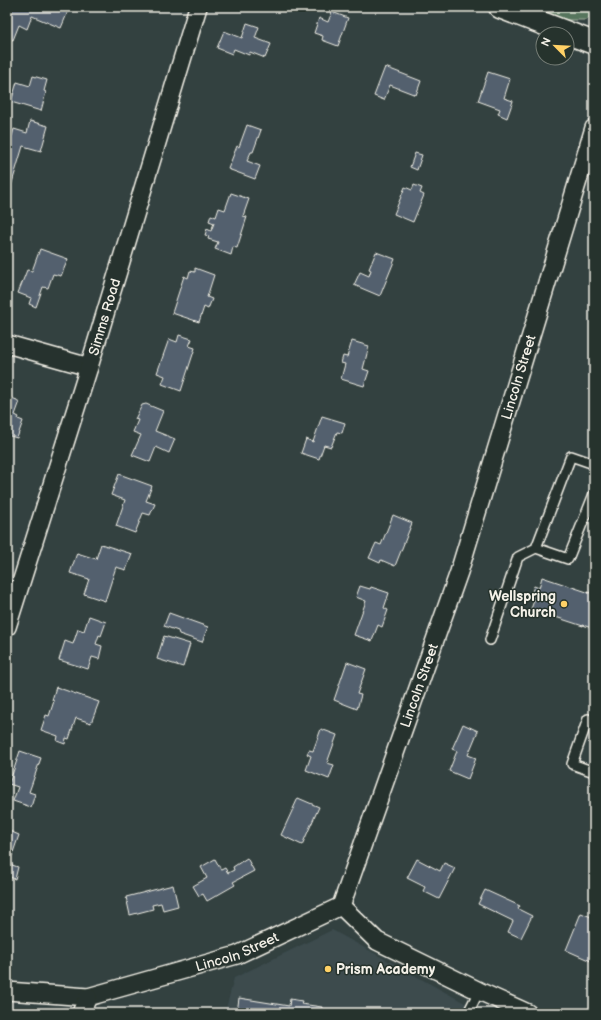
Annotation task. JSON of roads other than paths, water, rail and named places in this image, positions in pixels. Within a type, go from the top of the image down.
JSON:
[{"type":"main road","points":[[500,7],[594,43]]},
{"type":"street","name":"Simms Road","points":[[7,627],[89,367],[198,7]]},
{"type":"street","name":"Lincoln Street","points":[[7,991],[88,997],[237,955],[341,906],[459,572],[594,128]]},
{"type":"street","points":[[7,344],[89,367]]},
{"type":"street","points":[[341,906],[377,941],[479,991],[528,1013]]},
{"type":"street","points":[[81,1013],[88,997]]},
{"type":"lane","points":[[490,640],[518,557],[536,548],[571,456],[594,464]]},
{"type":"lane","points":[[536,548],[568,559],[594,494]]},
{"type":"lane","points":[[588,719],[572,764],[594,772]]},
{"type":"lane","points":[[468,1013],[479,991]]},
{"type":"place","name":"Wellspring Church","points":[[564,604]]},
{"type":"place","name":"Prism Academy","points":[[328,969]]}]
